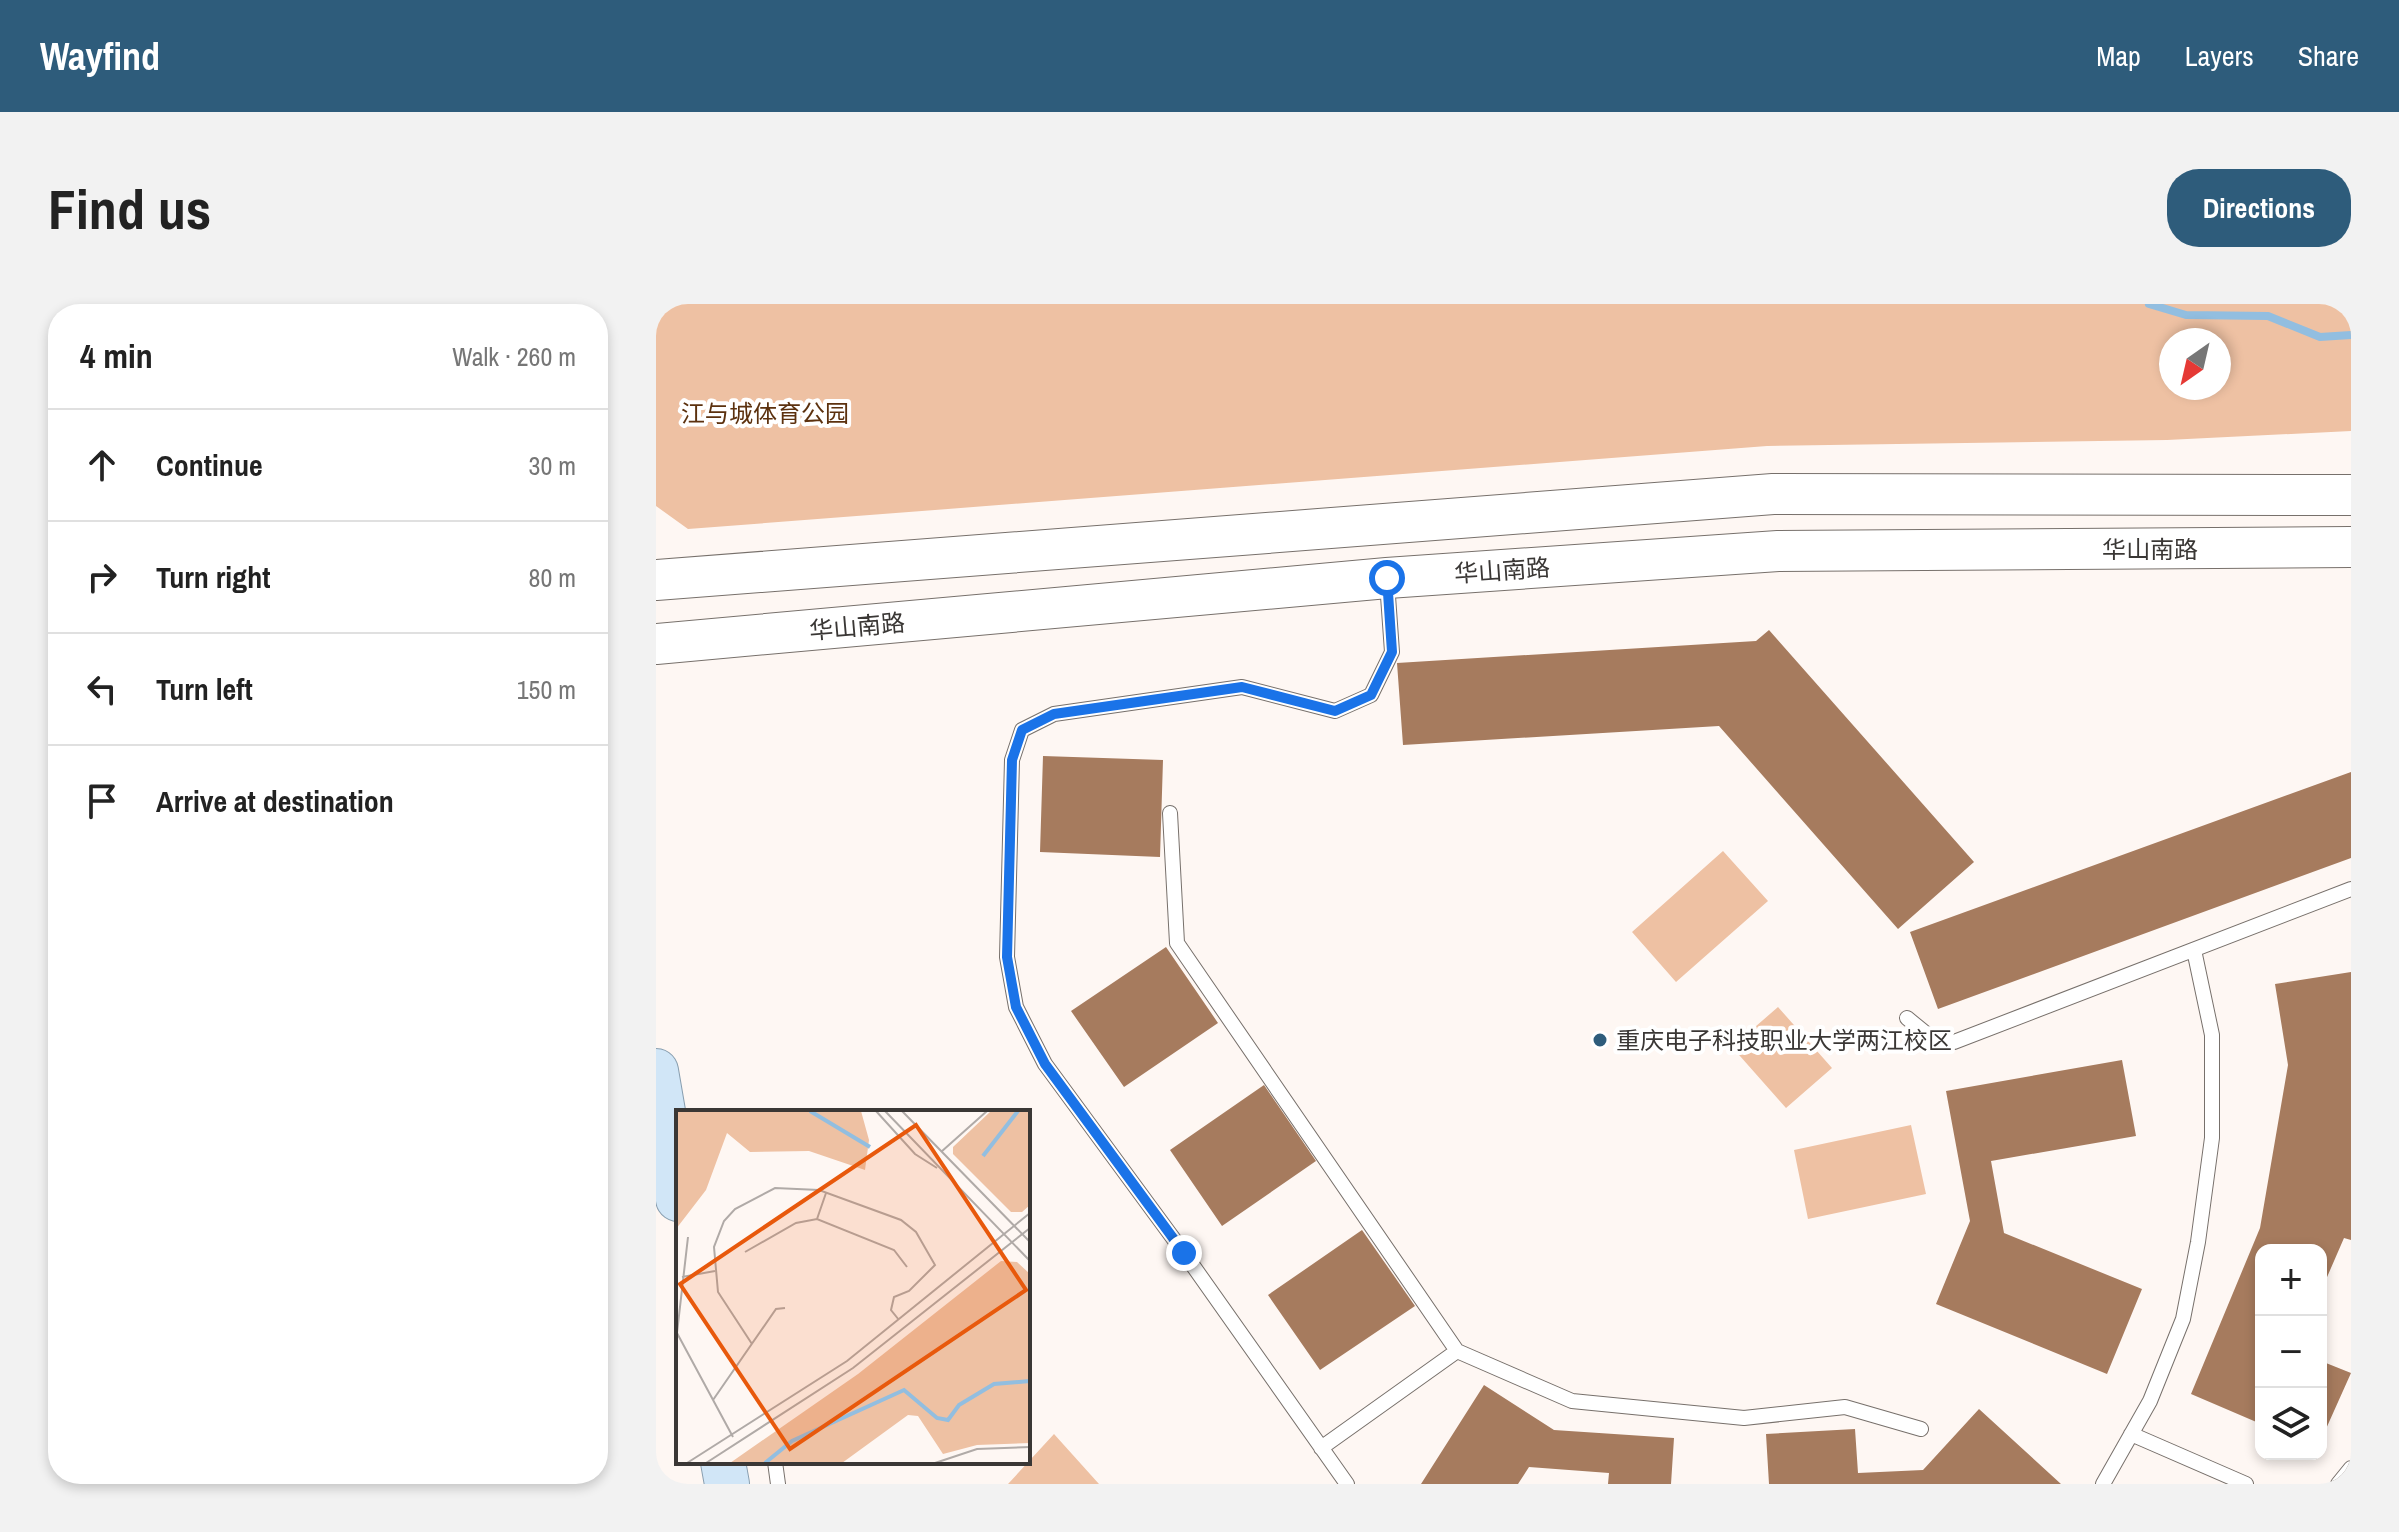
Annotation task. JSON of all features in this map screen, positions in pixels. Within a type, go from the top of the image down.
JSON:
[{"type":"main road","points":[[656,580],[1773,494],[2351,495]]},
{"type":"main road","name":"华山南路","points":[[656,644],[1387,578],[1778,551],[2351,547]]},
{"type":"main road","points":[[656,1071],[672,1144],[676,1181]]},
{"type":"main road","points":[[723,1464],[727,1484]]},
{"type":"lane","points":[[1347,1484],[1184,1253],[1045,1064],[1016,1007],[1007,957],[1012,760],[1022,730],[1054,714],[1242,687],[1335,711],[1371,695],[1392,652],[1387,578]]},
{"type":"lane","points":[[1170,813],[1177,943],[1457,1351],[1572,1401],[1744,1418],[1845,1407],[1921,1429]]},
{"type":"lane","points":[[1907,1018],[1929,1036],[1954,1042],[2351,889]]},
{"type":"lane","points":[[2103,1484],[2150,1401],[2183,1319],[2198,1242],[2212,1138],[2212,1035],[2194,950]]},
{"type":"lane","points":[[1321,1448],[1457,1351]]},
{"type":"lane","points":[[2131,1434],[2246,1484]]},
{"type":"lane","points":[[775,1464],[778,1484]]},
{"type":"lane","points":[[2338,1484],[2351,1468]]},
{"type":"green space","name":"江与城体育公园","points":[[656,304],[2351,304],[2351,431],[2167,440],[1767,446],[688,529],[656,506]]},
{"type":"green space","points":[[1723,851],[1768,901],[1676,982],[1632,932]]},
{"type":"green space","points":[[1778,1007],[1832,1068],[1786,1108],[1732,1047]]},
{"type":"green space","points":[[1911,1125],[1926,1194],[1808,1219],[1794,1150]]},
{"type":"green space","points":[[1054,1434],[1099,1484],[1008,1484],[1026,1464],[1030,1464],[1030,1460]]},
{"type":"building","points":[[1769,630],[1974,862],[1898,929],[1719,726],[1403,745],[1397,663],[1756,641]]},
{"type":"building","points":[[1043,756],[1163,760],[1160,857],[1040,852]]},
{"type":"building","points":[[2351,772],[2351,858],[1938,1009],[1910,932]]},
{"type":"building","points":[[1166,947],[1218,1023],[1124,1087],[1071,1011]]},
{"type":"building","points":[[2351,972],[2351,1240],[2344,1238],[2327,1277],[2327,1244],[2255,1244],[2255,1421],[2191,1394],[2260,1228],[2288,1065],[2275,984]]},
{"type":"building","points":[[2122,1060],[2136,1136],[1991,1161],[2004,1233],[2142,1289],[2107,1374],[1936,1304],[1970,1221],[1946,1091]]},
{"type":"building","points":[[1264,1085],[1316,1161],[1222,1226],[1170,1150]]},
{"type":"building","points":[[1362,1230],[1415,1306],[1320,1370],[1268,1295]]},
{"type":"building","points":[[2327,1363],[2351,1373],[2327,1427]]},
{"type":"building","points":[[1484,1385],[1554,1430],[1674,1438],[1671,1484],[1608,1484],[1609,1473],[1529,1467],[1518,1484],[1421,1484]]},
{"type":"building","points":[[1979,1409],[2061,1484],[1769,1484],[1766,1434],[1855,1429],[1858,1473],[1923,1470]]},
{"type":"waterway","points":[[2149,304],[2186,315],[2268,316],[2320,337],[2351,335]]},
{"type":"place","name":"重庆电子科技职业大学两江校区","points":[[1600,1040]]},
{"type":"route","points":[[1184,1253],[1045,1064],[1016,1007],[1007,957],[1012,760],[1022,730],[1054,714],[1242,687],[1335,711],[1371,695],[1392,652],[1387,578]]}]
